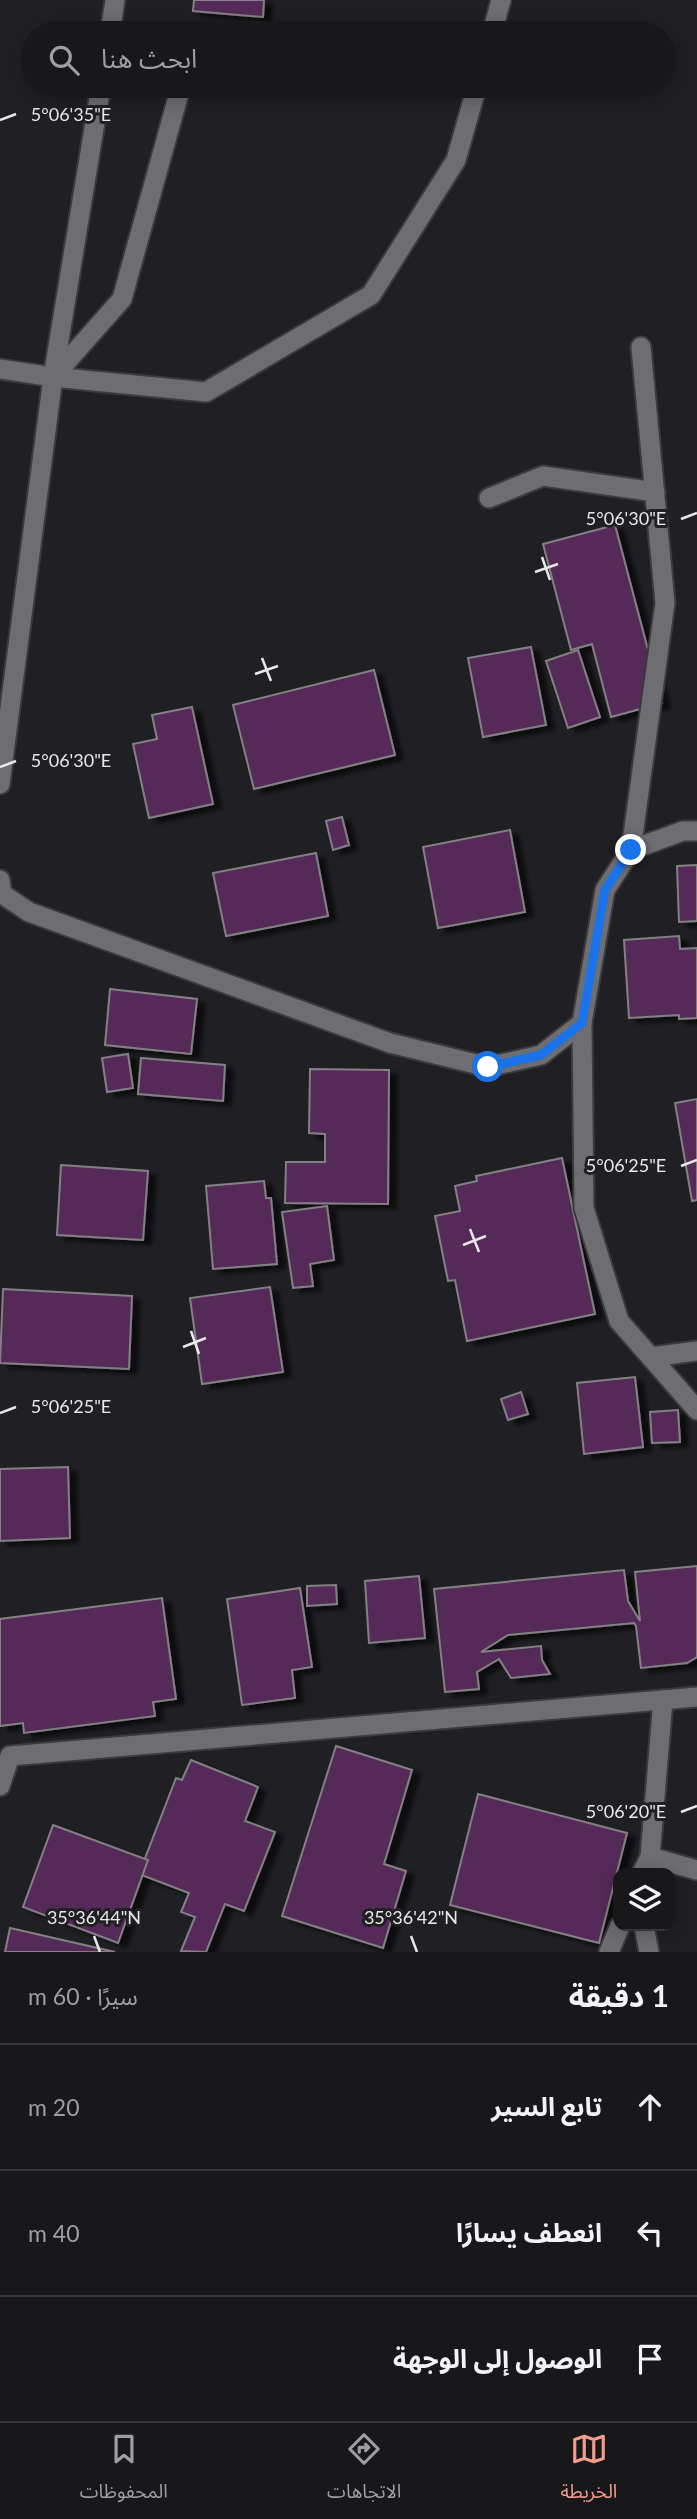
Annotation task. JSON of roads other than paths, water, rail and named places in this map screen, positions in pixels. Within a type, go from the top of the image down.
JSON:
[{"type":"street","points":[[112,21],[115,0]]},
{"type":"street","points":[[495,21],[501,0]]},
{"type":"street","points":[[0,784],[52,377],[99,98]]},
{"type":"street","points":[[52,377],[122,299],[178,98]]},
{"type":"street","points":[[0,369],[206,393],[372,295],[456,160],[474,98]]},
{"type":"street","points":[[641,347],[665,603],[631,850],[605,890],[582,1023],[584,1208],[619,1321],[697,1410]]},
{"type":"street","points":[[489,498],[543,476],[655,492]]},
{"type":"street","points":[[631,850],[683,831],[697,831]]},
{"type":"street","points":[[1,889],[29,912],[377,1038],[488,1067],[541,1055],[582,1023]]},
{"type":"street","points":[[651,1357],[697,1351]]},
{"type":"street","points":[[0,1786],[10,1756],[697,1698]]},
{"type":"street","points":[[663,1700],[646,1865],[697,1870]]},
{"type":"street","points":[[609,1952],[618,1931]]},
{"type":"street","points":[[645,1931],[649,1952]]}]
